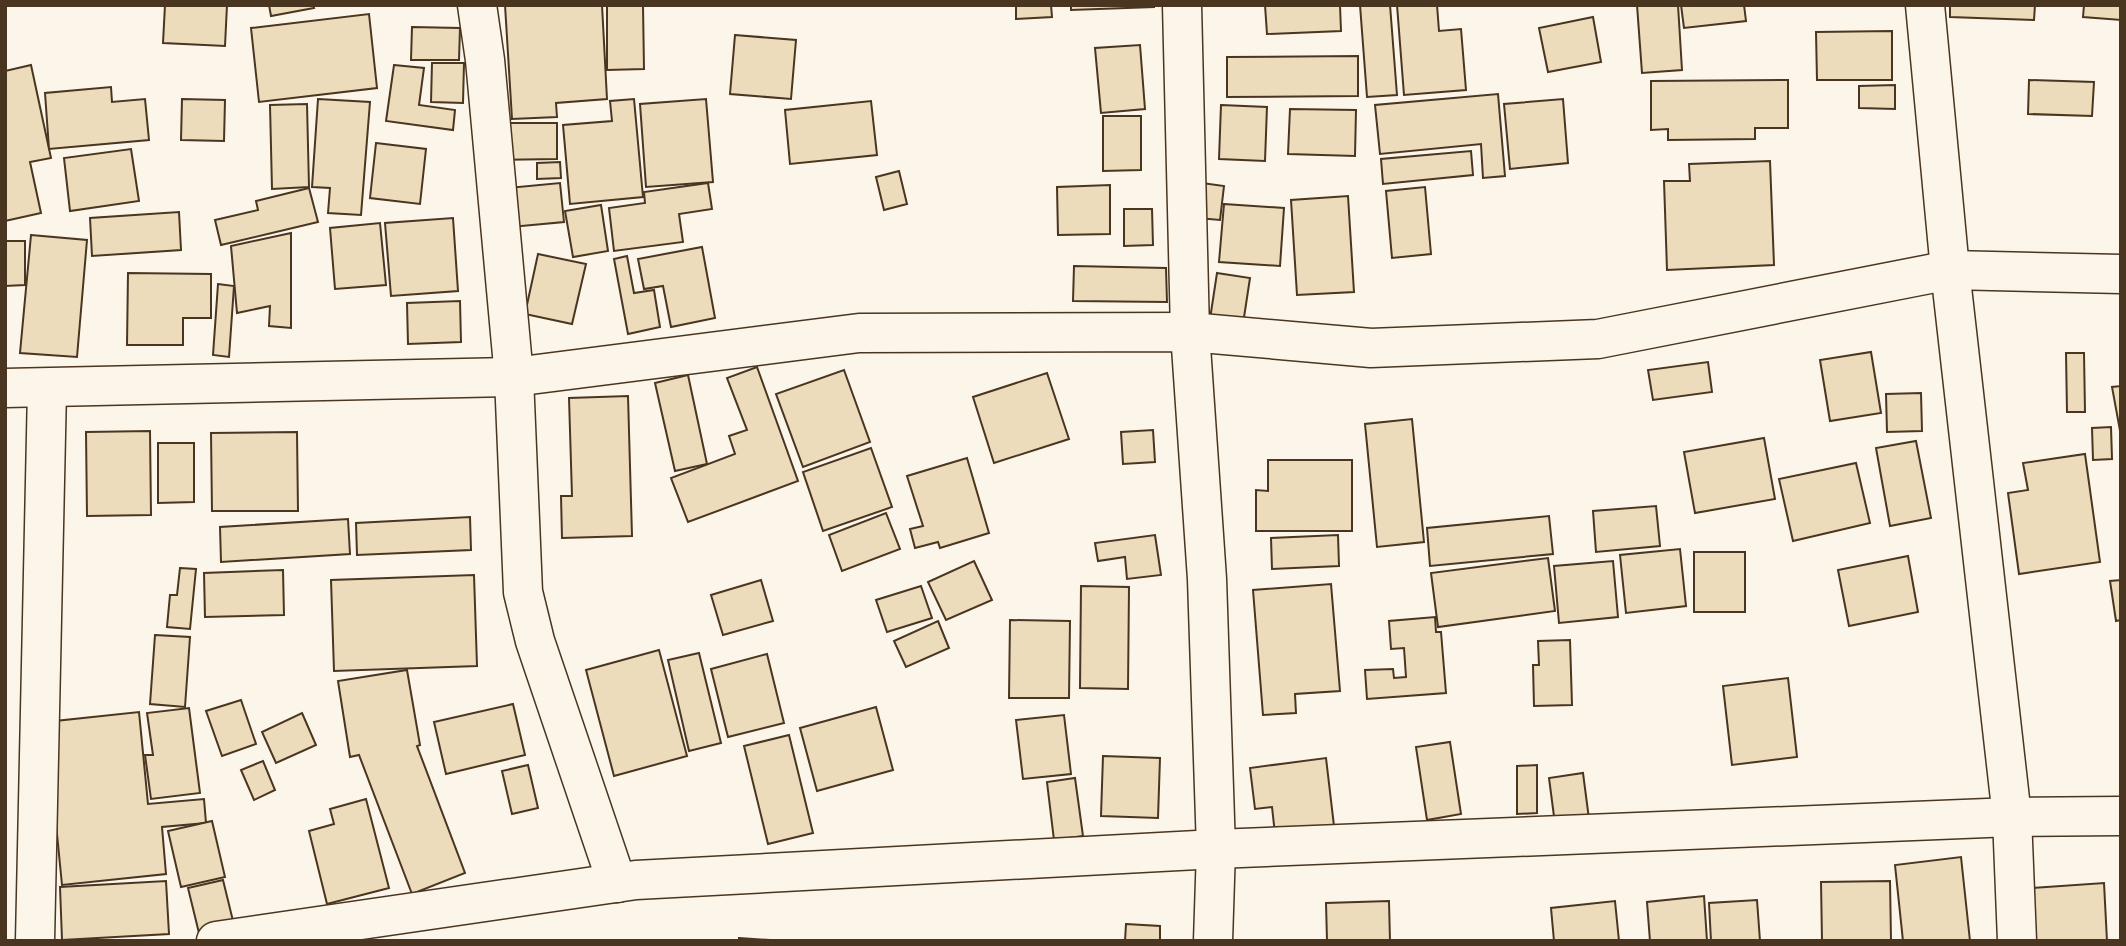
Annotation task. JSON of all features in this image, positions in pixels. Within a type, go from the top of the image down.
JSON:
[{"type":"street","points":[[477,5],[485,60],[514,377],[523,592],[535,641],[617,883]]},
{"type":"street","points":[[1182,5],[1191,332],[1207,579],[1216,849],[1213,941]]},
{"type":"street","points":[[1926,5],[1950,270],[2012,817],[2017,941]]},
{"type":"street","points":[[5,388],[514,377],[859,333],[1191,332],[1371,348],[1598,339],[1950,270],[2121,274]]},
{"type":"street","points":[[35,941],[47,389]]},
{"type":"street","points":[[216,941],[636,880],[1216,849],[2012,817],[2121,816]]},
{"type":"building","points":[[165,5],[227,5],[225,46],[163,43]]},
{"type":"building","points":[[269,5],[313,5],[314,8],[271,16]]},
{"type":"building","points":[[505,5],[602,5],[607,99],[556,103],[557,117],[512,119]]},
{"type":"building","points":[[607,5],[643,5],[644,69],[607,70]]},
{"type":"building","points":[[1016,5],[1051,5],[1052,17],[1016,19]]},
{"type":"building","points":[[1071,5],[1154,5],[1154,7],[1071,10]]},
{"type":"building","points":[[1265,5],[1340,5],[1341,31],[1267,34]]},
{"type":"building","points":[[1360,5],[1390,5],[1397,95],[1367,97]]},
{"type":"building","points":[[1397,5],[1437,5],[1439,31],[1461,29],[1466,90],[1404,95]]},
{"type":"building","points":[[1637,5],[1678,5],[1682,70],[1642,73]]},
{"type":"building","points":[[1681,5],[1744,5],[1746,21],[1684,28]]},
{"type":"building","points":[[1950,5],[2035,5],[2034,20],[1950,17]]},
{"type":"building","points":[[2084,5],[2121,5],[2121,20],[2083,17]]},
{"type":"building","points":[[369,14],[377,88],[259,102],[251,28]]},
{"type":"building","points":[[1593,17],[1601,62],[1548,72],[1539,28]]},
{"type":"building","points":[[412,27],[460,28],[459,60],[411,60]]},
{"type":"building","points":[[1892,31],[1892,80],[1817,80],[1816,32]]},
{"type":"building","points":[[735,35],[796,40],[791,99],[730,94]]},
{"type":"building","points":[[1140,45],[1145,109],[1101,113],[1095,48]]},
{"type":"building","points":[[1358,56],[1358,96],[1227,97],[1227,57]]},
{"type":"building","points":[[432,63],[464,63],[463,103],[431,102]]},
{"type":"building","points":[[31,65],[51,158],[30,162],[41,213],[5,221],[5,71]]},
{"type":"building","points":[[394,65],[424,68],[419,105],[455,110],[453,130],[386,121]]},
{"type":"building","points":[[1788,80],[1788,128],[1755,128],[1755,139],[1668,140],[1668,129],[1651,130],[1651,81]]},
{"type":"building","points":[[2029,80],[2094,82],[2092,116],[2028,114]]},
{"type":"building","points":[[1895,85],[1895,109],[1859,108],[1859,86]]},
{"type":"building","points":[[111,87],[112,102],[145,99],[149,140],[49,149],[45,93]]},
{"type":"building","points":[[1498,94],[1505,176],[1483,178],[1481,144],[1380,154],[1375,105]]},
{"type":"building","points":[[182,99],[225,100],[224,141],[181,140]]},
{"type":"building","points":[[318,99],[370,102],[361,215],[328,213],[330,188],[312,187]]},
{"type":"building","points":[[634,99],[643,197],[570,204],[563,125],[612,121],[610,101]]},
{"type":"building","points":[[706,99],[713,182],[646,187],[640,104]]},
{"type":"building","points":[[1563,99],[1568,163],[1510,169],[1504,104]]},
{"type":"building","points":[[871,101],[877,155],[790,164],[785,110]]},
{"type":"building","points":[[307,104],[309,187],[272,189],[270,105]]},
{"type":"building","points":[[1221,105],[1267,107],[1265,161],[1219,159]]},
{"type":"building","points":[[1290,109],[1356,110],[1355,156],[1288,154]]},
{"type":"building","points":[[1103,116],[1141,116],[1141,170],[1103,171]]},
{"type":"building","points":[[498,123],[557,123],[557,159],[498,160]]},
{"type":"building","points":[[376,143],[426,149],[420,204],[370,198]]},
{"type":"building","points":[[131,149],[139,201],[70,211],[64,158]]},
{"type":"building","points":[[1471,151],[1473,175],[1383,184],[1381,159]]},
{"type":"building","points":[[1770,161],[1774,265],[1667,270],[1664,181],[1690,181],[1689,164]]},
{"type":"building","points":[[560,162],[561,178],[537,179],[537,163]]},
{"type":"building","points":[[899,171],[907,204],[884,210],[876,177]]},
{"type":"building","points":[[560,183],[564,222],[511,227],[507,188]]},
{"type":"building","points":[[708,183],[712,209],[679,214],[683,242],[614,251],[609,208],[645,203],[644,192]]},
{"type":"building","points":[[1202,183],[1224,186],[1220,220],[1198,218]]},
{"type":"building","points":[[1110,185],[1110,234],[1058,235],[1057,187]]},
{"type":"building","points":[[1425,187],[1431,254],[1392,258],[1386,191]]},
{"type":"building","points":[[309,188],[318,222],[221,245],[215,220],[258,210],[256,201]]},
{"type":"building","points":[[1348,196],[1354,292],[1297,295],[1291,200]]},
{"type":"building","points":[[1224,204],[1284,208],[1280,266],[1219,262]]},
{"type":"building","points":[[601,205],[608,251],[573,257],[565,211]]},
{"type":"building","points":[[1124,209],[1152,209],[1153,245],[1124,246]]},
{"type":"building","points":[[179,212],[181,250],[92,256],[90,218]]},
{"type":"building","points":[[453,218],[458,291],[391,296],[385,223]]},
{"type":"building","points":[[380,223],[386,285],[335,289],[330,228]]},
{"type":"building","points":[[291,233],[291,328],[269,326],[270,306],[237,313],[231,246]]},
{"type":"building","points":[[31,235],[87,240],[77,357],[20,353]]},
{"type":"building","points":[[5,241],[25,241],[25,285],[5,286]]},
{"type":"building","points":[[702,247],[715,318],[671,327],[663,286],[644,289],[638,259]]},
{"type":"building","points":[[538,254],[586,264],[572,324],[525,314]]},
{"type":"building","points":[[627,256],[634,293],[654,290],[660,327],[628,334],[614,259]]},
{"type":"building","points":[[1074,266],[1166,268],[1167,302],[1073,301]]},
{"type":"building","points":[[128,273],[211,274],[211,318],[183,318],[183,345],[127,345]]},
{"type":"building","points":[[1217,273],[1250,278],[1243,324],[1210,319]]},
{"type":"building","points":[[218,284],[234,286],[229,357],[213,355]]},
{"type":"building","points":[[460,301],[461,342],[408,344],[407,303]]},
{"type":"building","points":[[1871,352],[1881,413],[1830,421],[1820,360]]},
{"type":"building","points":[[2066,353],[2084,353],[2085,412],[2067,412]]},
{"type":"building","points":[[1708,362],[1712,392],[1653,400],[1648,370]]},
{"type":"building","points":[[757,367],[798,481],[688,522],[671,478],[735,454],[729,436],[747,430],[727,378]]},
{"type":"building","points":[[844,370],[870,442],[803,467],[776,394]]},
{"type":"building","points":[[1047,373],[1069,439],[994,463],[973,397]]},
{"type":"building","points":[[688,375],[707,464],[675,471],[655,383]]},
{"type":"building","points":[[2121,386],[2121,436],[2112,387]]},
{"type":"building","points":[[1921,393],[1922,431],[1887,432],[1886,394]]},
{"type":"building","points":[[628,396],[632,536],[562,538],[561,496],[572,496],[569,398]]},
{"type":"building","points":[[1412,419],[1424,542],[1377,547],[1365,424]]},
{"type":"building","points":[[2111,427],[2112,459],[2093,460],[2092,428]]},
{"type":"building","points":[[1153,430],[1155,462],[1123,464],[1121,432]]},
{"type":"building","points":[[150,431],[151,515],[87,516],[86,432]]},
{"type":"building","points":[[297,432],[298,511],[212,511],[211,433]]},
{"type":"building","points":[[1764,438],[1775,499],[1695,513],[1684,452]]},
{"type":"building","points":[[1916,441],[1931,518],[1890,526],[1876,448]]},
{"type":"building","points":[[158,443],[194,443],[194,502],[158,503]]},
{"type":"building","points":[[871,448],[892,507],[823,531],[803,472]]},
{"type":"building","points":[[2085,454],[2100,562],[2019,574],[2008,493],[2028,490],[2023,463]]},
{"type":"building","points":[[967,458],[989,533],[940,548],[938,542],[915,548],[910,529],[923,526],[907,476]]},
{"type":"building","points":[[1268,460],[1352,460],[1352,531],[1256,531],[1256,490],[1268,491]]},
{"type":"building","points":[[1856,463],[1870,523],[1793,541],[1779,479]]},
{"type":"building","points":[[1656,506],[1660,546],[1596,552],[1593,511]]},
{"type":"building","points":[[886,513],[900,549],[842,571],[829,535]]},
{"type":"building","points":[[1549,516],[1553,554],[1430,566],[1427,528]]},
{"type":"building","points":[[470,517],[471,550],[357,555],[356,523]]},
{"type":"building","points":[[348,519],[350,554],[221,562],[220,527]]},
{"type":"building","points":[[1155,535],[1161,575],[1127,579],[1125,557],[1098,561],[1095,543]]},
{"type":"building","points":[[1338,535],[1339,566],[1272,569],[1271,538]]},
{"type":"building","points":[[1680,549],[1686,606],[1626,613],[1620,555]]},
{"type":"building","points":[[1694,552],[1745,552],[1745,612],[1694,612]]},
{"type":"building","points":[[1908,556],[1918,612],[1849,626],[1838,570]]},
{"type":"building","points":[[1548,558],[1555,611],[1438,627],[1431,573]]},
{"type":"building","points":[[974,561],[992,600],[946,620],[928,582]]},
{"type":"building","points":[[1613,561],[1618,617],[1559,623],[1554,566]]},
{"type":"building","points":[[180,568],[196,569],[190,629],[167,627],[170,595],[177,595]]},
{"type":"building","points":[[283,570],[284,615],[205,617],[204,573]]},
{"type":"building","points":[[474,575],[477,666],[334,671],[331,580]]},
{"type":"building","points":[[761,580],[773,621],[723,635],[711,595]]},
{"type":"building","points":[[2121,580],[2121,620],[2116,621],[2110,581]]},
{"type":"building","points":[[1331,584],[1340,691],[1295,694],[1296,713],[1263,715],[1253,590]]},
{"type":"building","points":[[921,586],[932,618],[887,632],[876,600]]},
{"type":"building","points":[[1081,586],[1129,587],[1128,689],[1080,688]]},
{"type":"building","points":[[1435,617],[1436,632],[1441,632],[1446,693],[1367,699],[1365,670],[1393,669],[1394,678],[1406,677],[1404,648],[1391,649],[1389,621]]},
{"type":"building","points":[[1010,620],[1070,621],[1069,698],[1009,698]]},
{"type":"building","points":[[938,621],[949,648],[906,667],[894,641]]},
{"type":"building","points":[[155,635],[190,637],[185,707],[150,704]]},
{"type":"building","points":[[1570,640],[1572,705],[1534,706],[1533,665],[1539,665],[1538,641]]},
{"type":"building","points":[[659,650],[687,756],[614,776],[586,670]]},
{"type":"building","points":[[699,653],[721,743],[689,751],[668,660]]},
{"type":"building","points":[[767,654],[784,723],[728,737],[711,669]]},
{"type":"building","points":[[407,670],[420,745],[417,746],[465,873],[412,894],[359,755],[350,757],[338,681]]},
{"type":"building","points":[[1788,678],[1797,757],[1732,765],[1723,686]]},
{"type":"building","points":[[241,700],[256,744],[222,756],[206,711]]},
{"type":"building","points":[[513,704],[525,755],[446,774],[434,722]]},
{"type":"building","points":[[876,707],[893,770],[817,791],[800,728]]},
{"type":"building","points":[[189,708],[200,793],[151,799],[145,755],[153,755],[147,713]]},
{"type":"building","points":[[139,712],[148,804],[204,799],[206,823],[162,827],[166,874],[62,885],[46,722]]},
{"type":"building","points":[[302,713],[316,745],[276,763],[262,732]]},
{"type":"building","points":[[1064,715],[1071,774],[1023,779],[1016,720]]},
{"type":"building","points":[[789,735],[813,833],[768,844],[744,746]]},
{"type":"building","points":[[1450,742],[1461,814],[1427,820],[1416,747]]},
{"type":"building","points":[[1103,756],[1160,758],[1158,818],[1101,816]]},
{"type":"building","points":[[1326,758],[1334,826],[1275,834],[1272,807],[1255,809],[1250,768]]},
{"type":"building","points":[[263,761],[275,790],[254,800],[241,770]]},
{"type":"building","points":[[528,765],[538,808],[512,814],[502,771]]},
{"type":"building","points":[[1537,765],[1537,813],[1517,814],[1517,766]]},
{"type":"building","points":[[1583,773],[1589,819],[1555,824],[1549,778]]},
{"type":"building","points":[[1075,778],[1083,836],[1054,840],[1047,782]]},
{"type":"building","points":[[366,799],[389,888],[327,904],[309,831],[334,824],[330,809]]},
{"type":"building","points":[[212,821],[225,877],[181,887],[168,831]]},
{"type":"building","points":[[1961,857],[1970,941],[1903,941],[1895,865]]},
{"type":"building","points":[[223,880],[234,925],[199,933],[188,888]]},
{"type":"building","points":[[166,881],[169,934],[62,940],[60,887]]},
{"type":"building","points":[[1890,881],[1891,941],[1822,941],[1821,882]]},
{"type":"building","points":[[2104,883],[2107,941],[2035,941],[2031,888]]},
{"type":"building","points":[[1704,896],[1707,941],[1650,941],[1647,902]]},
{"type":"building","points":[[1757,900],[1760,941],[1711,941],[1709,903]]},
{"type":"building","points":[[1389,901],[1390,941],[1327,941],[1326,903]]},
{"type":"building","points":[[1615,901],[1619,941],[1554,941],[1551,908]]},
{"type":"building","points":[[1126,924],[1160,926],[1160,941],[1125,941]]},
{"type":"building","points":[[739,938],[769,940],[769,941],[739,941]]}]
